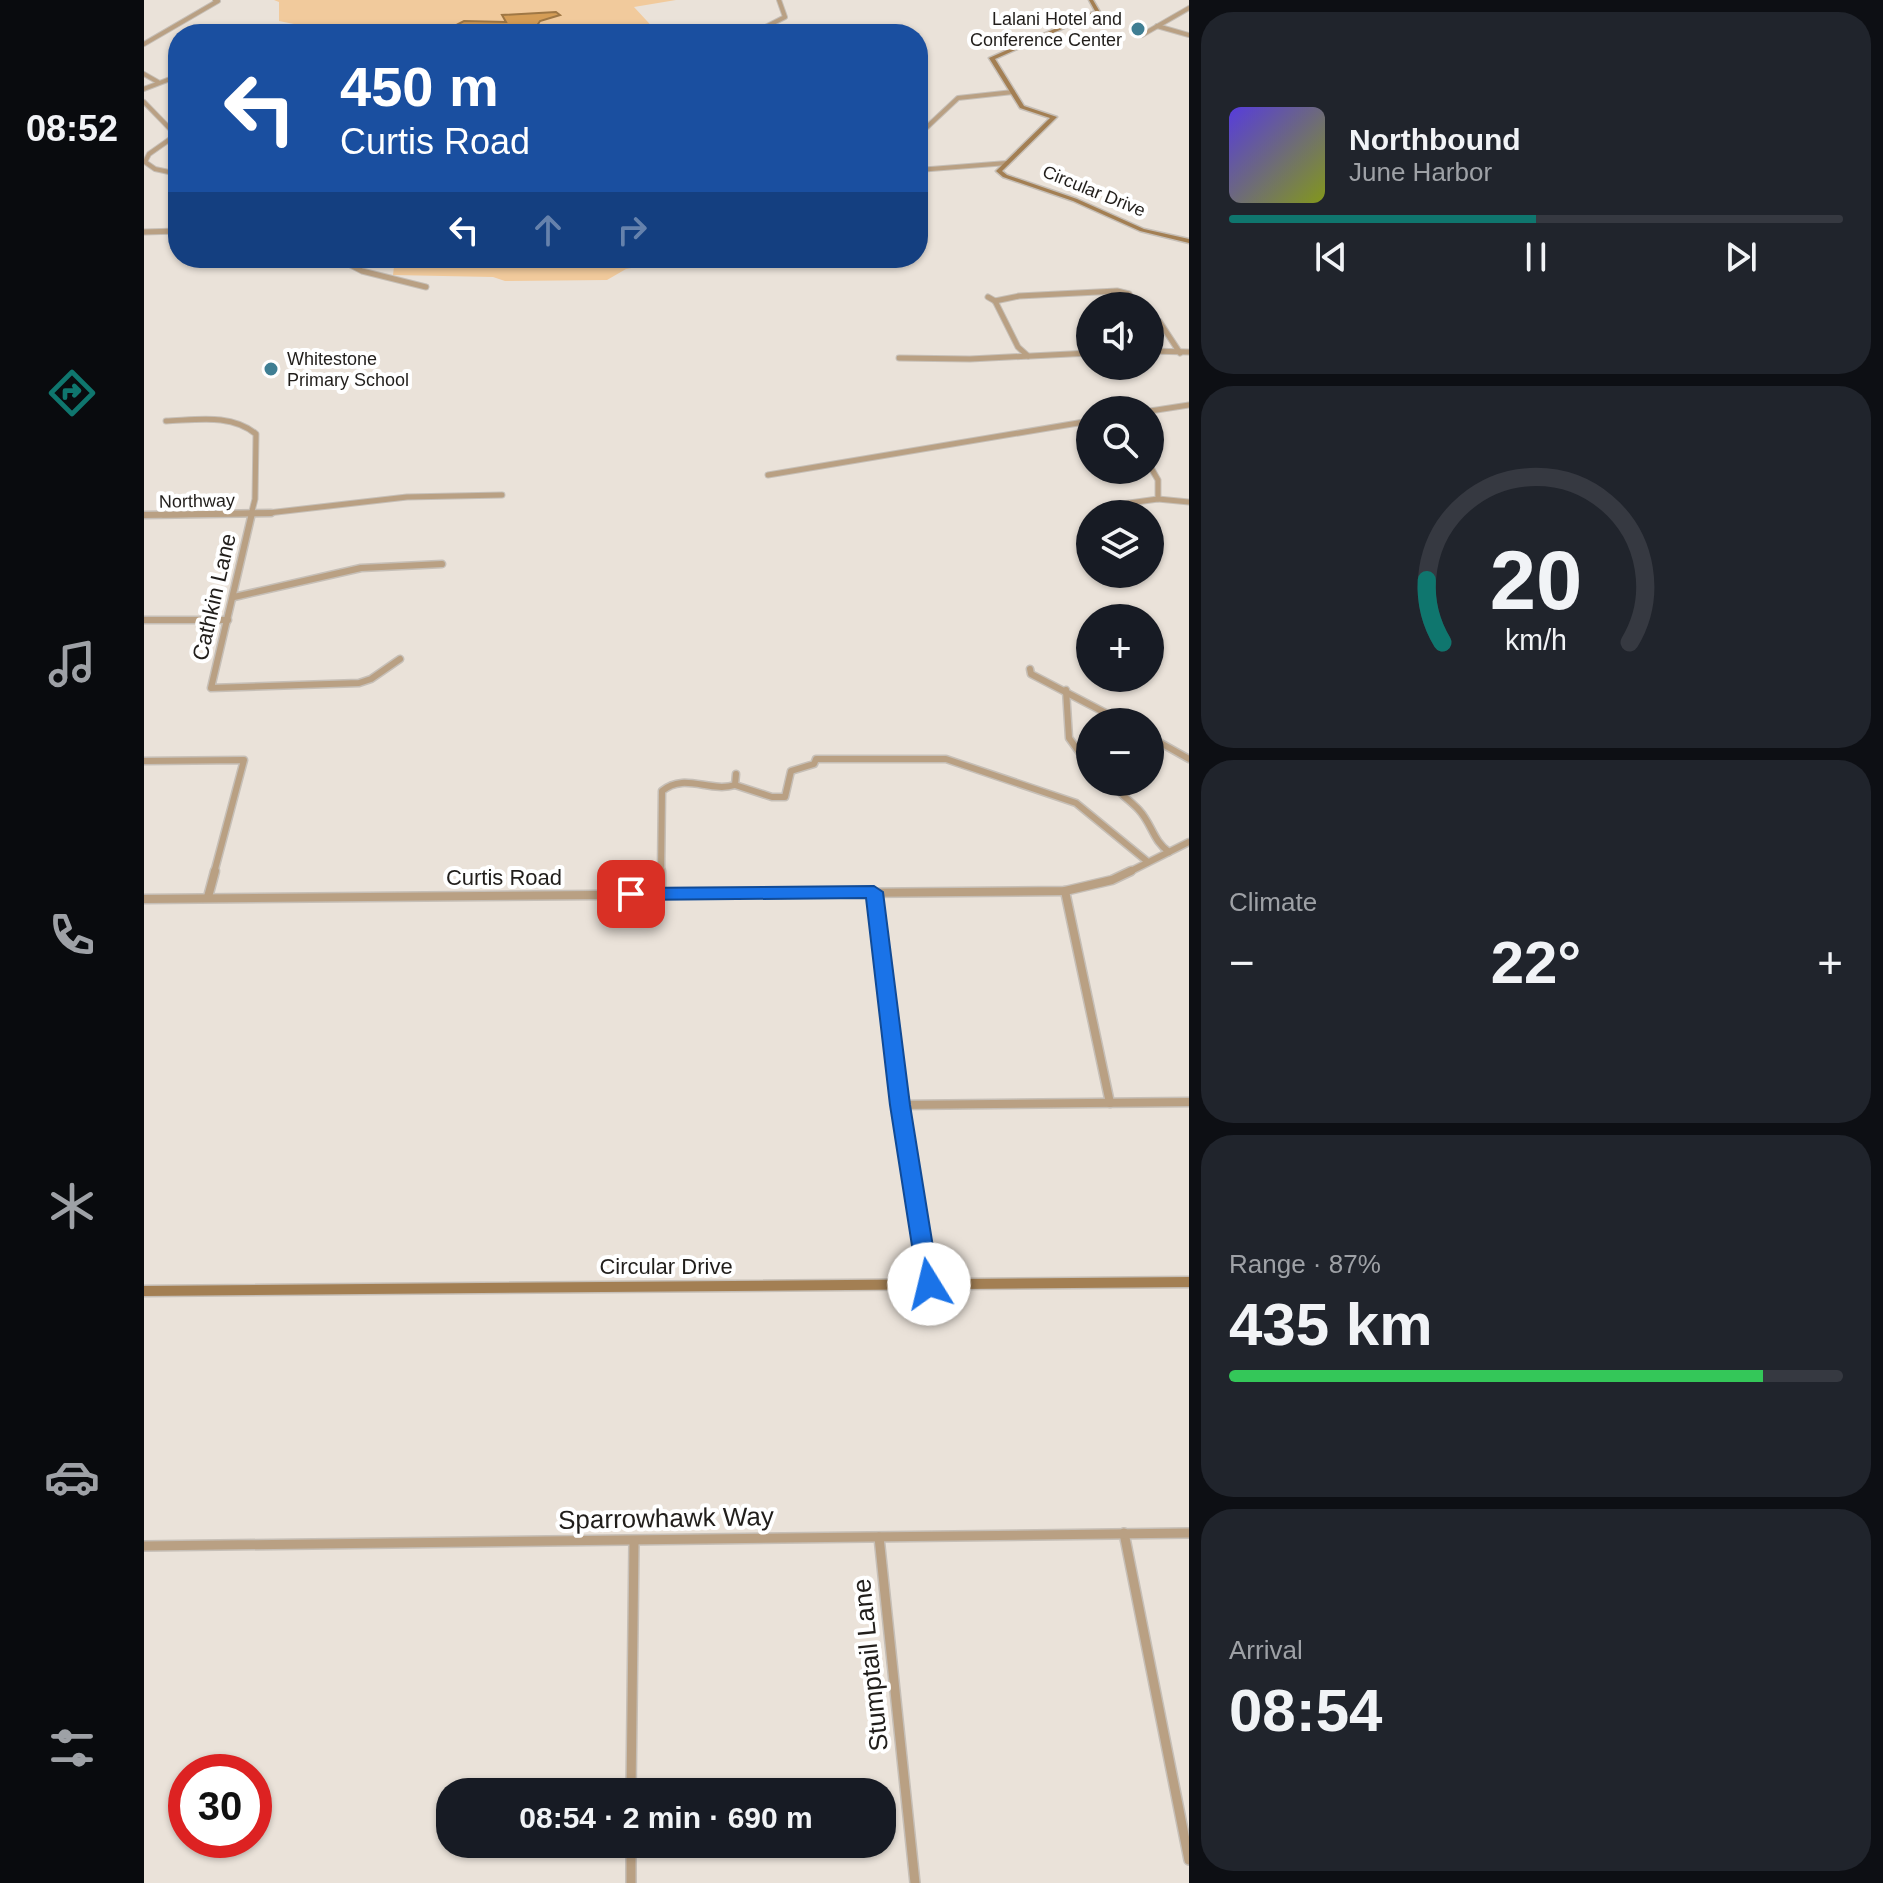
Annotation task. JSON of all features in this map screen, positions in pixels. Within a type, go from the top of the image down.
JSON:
[{"type":"street","points":[[178,24],[218,1],[215,0]]},
{"type":"street","points":[[771,24],[785,17],[779,0]]},
{"type":"street","points":[[928,169],[1007,163],[1054,117],[1022,107],[992,58],[1098,11],[1091,0]]},
{"type":"street","points":[[1142,35],[1189,8]]},
{"type":"street","points":[[1157,26],[1189,35]]},
{"type":"street","points":[[144,44],[168,30]]},
{"type":"street","points":[[144,74],[158,82]]},
{"type":"street","points":[[144,89],[168,79]]},
{"type":"street","points":[[928,126],[958,98],[1013,92]]},
{"type":"street","points":[[144,102],[168,127]]},
{"type":"street","points":[[168,143],[148,153],[145,162],[155,169],[168,172]]},
{"type":"street","name":"Circular Drive","points":[[1007,163],[999,171],[1005,176],[1075,200],[1142,230],[1189,241]]},
{"type":"street","points":[[144,232],[168,231]]},
{"type":"street","points":[[356,268],[426,287]]},
{"type":"street","points":[[1097,292],[1120,292]]},
{"type":"street","points":[[995,301],[1019,296],[1076,293]]},
{"type":"street","points":[[988,297],[995,301],[1018,347],[1028,356]]},
{"type":"street","points":[[1164,329],[1180,353]]},
{"type":"street","points":[[1164,352],[1189,352]]},
{"type":"street","points":[[899,358],[1076,354]]},
{"type":"street","points":[[1164,410],[1189,405]]},
{"type":"street","name":"Cathkin Lane","points":[[166,421],[230,421],[253,430],[257,473],[251,514],[211,688],[359,683],[371,679],[400,659]]},
{"type":"street","points":[[768,475],[1076,423]]},
{"type":"street","points":[[1158,484],[1158,499]]},
{"type":"street","name":"Northway","points":[[144,515],[251,514],[407,497],[502,495]]},
{"type":"street","points":[[1151,500],[1189,502]]},
{"type":"street","points":[[234,597],[361,568],[442,564]]},
{"type":"street","points":[[144,620],[228,620]]},
{"type":"street","points":[[1030,669],[1031,674],[1098,708]]},
{"type":"street","points":[[1066,690],[1069,738],[1076,748]]},
{"type":"street","points":[[1164,745],[1189,759]]},
{"type":"street","points":[[661,894],[662,791],[665,787],[697,782],[723,790],[735,785],[749,786],[775,799],[788,793],[791,771],[814,764],[816,759],[946,759],[1076,803],[1148,862]]},
{"type":"street","points":[[144,761],[244,760],[208,897]]},
{"type":"street","points":[[735,785],[736,774]]},
{"type":"street","points":[[1120,796],[1140,811],[1158,844],[1169,852]]},
{"type":"street","name":"Curtis Road","points":[[144,899],[1065,891],[1112,880],[1189,842]]},
{"type":"street","points":[[1065,891],[1110,1103]]},
{"type":"street","points":[[874,892],[900,1105],[929,1284]]},
{"type":"street","points":[[900,1105],[1189,1102]]},
{"type":"street","name":"Circular Drive","points":[[144,1291],[1189,1282]]},
{"type":"street","points":[[1124,1533],[1189,1860]]},
{"type":"street","name":"Sparrowhawk Way","points":[[144,1546],[1189,1533]]},
{"type":"street","name":"Stumptail Lane","points":[[879,1537],[915,1883]]},
{"type":"street","points":[[631,1778],[634,1542]]},
{"type":"street","points":[[631,1858],[631,1883]]},
{"type":"shaded area","points":[[274,0],[676,0],[634,7],[650,24],[294,24],[279,21],[279,2]]},
{"type":"shaded area","points":[[556,12],[560,15],[538,24],[458,24],[464,21],[506,22],[502,15]]},
{"type":"shaded area","points":[[394,268],[631,268],[607,280],[505,281],[493,277],[393,275]]},
{"type":"place","name":"Lalani Hotel and Conference Center","points":[[1138,29]]},
{"type":"place","name":"Whitestone Primary School","points":[[271,369]]},
{"type":"route","points":[[631,894],[874,892],[900,1105],[929,1284]]}]
